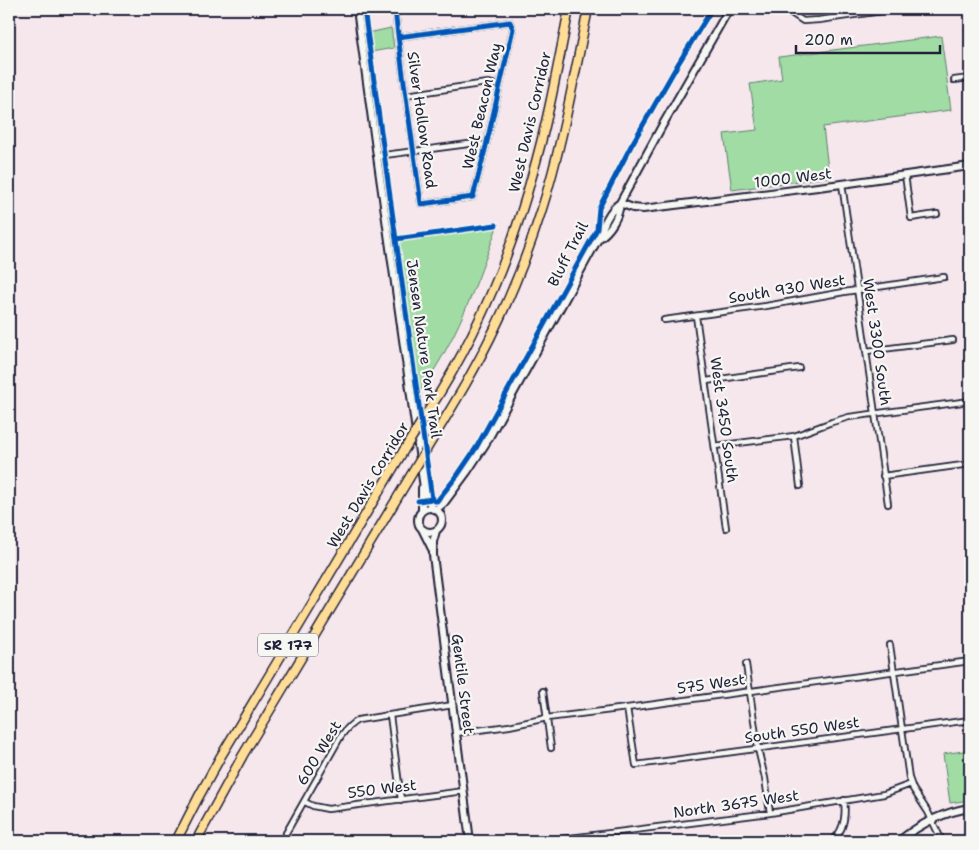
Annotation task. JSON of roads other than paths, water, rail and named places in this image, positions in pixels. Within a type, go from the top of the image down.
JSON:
[{"type":"highway","name":"West Davis Corridor","points":[[176,841],[222,756],[454,368],[494,289],[526,200],[539,150],[569,9]]},
{"type":"highway","name":"SR 177","points":[[196,841],[243,755],[465,386],[507,302],[541,212],[552,172],[588,9]]},
{"type":"main road","points":[[358,9],[423,482],[425,494],[442,519]]},
{"type":"main road","points":[[422,511],[438,508],[444,504],[475,461],[598,239],[611,226],[618,212],[620,202],[729,9]]},
{"type":"main road","name":"1000 West","points":[[620,202],[633,208],[643,209],[970,166]]},
{"type":"main road","points":[[423,482],[422,511],[418,522],[433,555]]},
{"type":"main road","points":[[422,530],[436,531],[440,527],[446,506],[453,492]]},
{"type":"main road","name":"Gentile Street","points":[[436,531],[433,542],[433,555],[470,841]]},
{"type":"main road","points":[[899,841],[913,830],[932,820],[951,812],[970,808]]},
{"type":"street","name":"Silver Hollow Road","points":[[395,9],[421,204]]},
{"type":"street","points":[[785,9],[803,21],[896,9]]},
{"type":"street","points":[[849,9],[850,15]]},
{"type":"street","name":"West Beacon Way","points":[[398,37],[510,22],[513,29],[473,197],[421,204]]},
{"type":"street","points":[[954,80],[970,78]]},
{"type":"street","points":[[406,94],[489,83],[500,86]]},
{"type":"street","points":[[377,156],[476,143],[486,146]]},
{"type":"street","points":[[905,175],[911,218],[938,214]]},
{"type":"street","name":"West 3300 South","points":[[842,184],[888,504]]},
{"type":"street","name":"South 930 West","points":[[664,320],[944,277]]},
{"type":"street","name":"West 3450 South","points":[[696,316],[726,528]]},
{"type":"street","points":[[866,351],[953,340]]},
{"type":"street","points":[[706,381],[799,368]]},
{"type":"street","points":[[715,446],[794,436],[841,420],[874,413],[970,401]]},
{"type":"street","points":[[794,436],[800,486]]},
{"type":"street","points":[[884,476],[970,464]]},
{"type":"street","points":[[890,645],[901,729],[911,784],[923,802],[942,841]]},
{"type":"street","name":"575 West","points":[[456,734],[547,718],[970,661]]},
{"type":"street","points":[[746,664],[758,749],[770,812]]},
{"type":"street","points":[[543,691],[551,748]]},
{"type":"street","name":"600 West","points":[[286,833],[345,729],[351,724],[358,720],[453,705]]},
{"type":"street","name":"South 550 West","points":[[627,708],[636,765],[970,720]]},
{"type":"street","points":[[390,715],[401,800]]},
{"type":"street","name":"North 3675 West","points":[[562,840],[770,812],[884,794],[911,784]]},
{"type":"street","name":"550 West","points":[[305,802],[313,806],[328,808],[464,791]]},
{"type":"street","points":[[832,841],[837,837],[842,827],[845,815],[844,800]]}]
